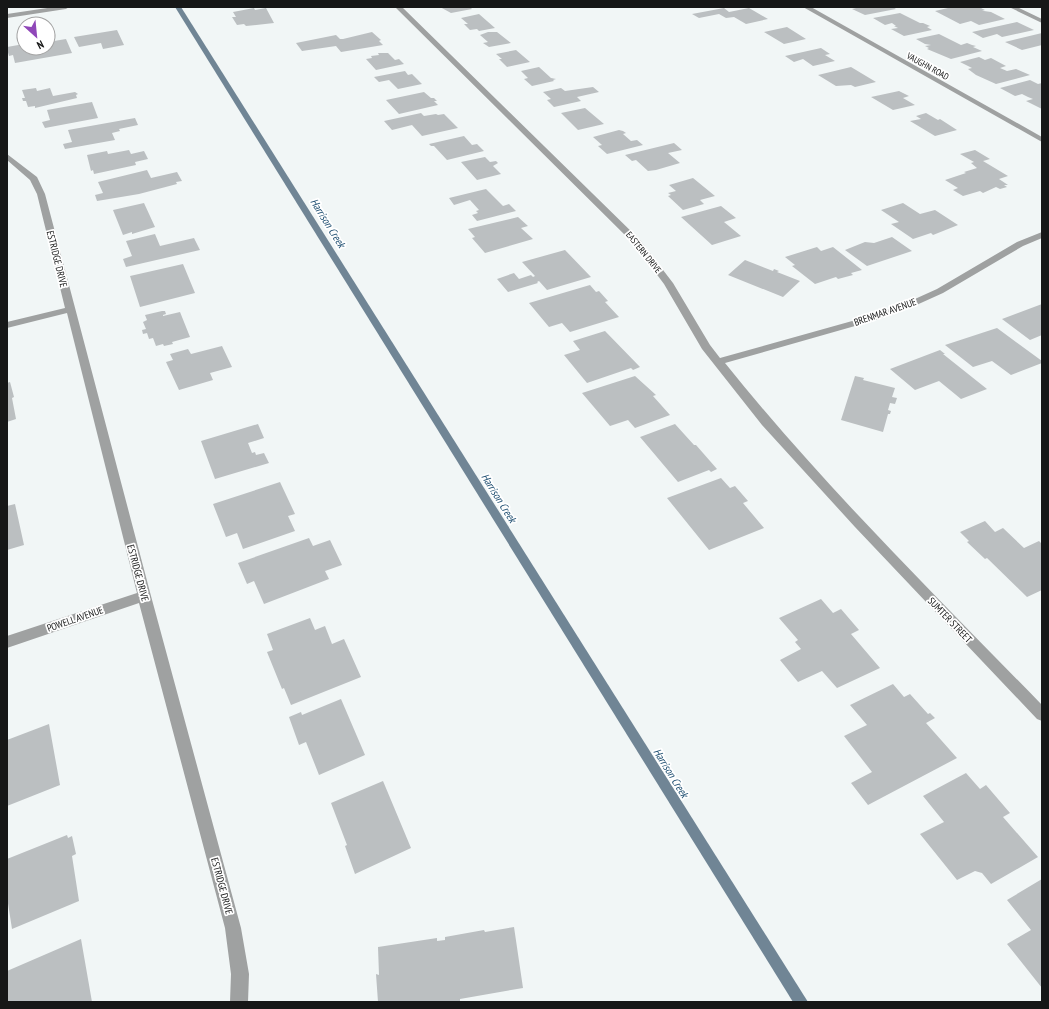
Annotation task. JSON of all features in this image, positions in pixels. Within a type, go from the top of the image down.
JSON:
[{"type":"street","points":[[7,16],[66,7]]},
{"type":"street","name":"EASTERN DRIVE","points":[[398,7],[637,242],[668,283],[706,347],[766,422],[859,524]]},
{"type":"street","name":"VAUGHN ROAD","points":[[806,7],[1042,140]]},
{"type":"street","points":[[1012,7],[1042,21]]},
{"type":"street","name":"ESTRIDGE DRIVE","points":[[7,156],[34,179],[38,187],[144,596],[233,928],[240,968],[239,1002]]},
{"type":"street","name":"BRENMAR AVENUE","points":[[718,362],[873,318],[908,305],[946,287],[1020,244],[1042,235]]},
{"type":"street","points":[[7,325],[69,310]]},
{"type":"street","name":"SUMTER STREET","points":[[859,524],[1039,708]]},
{"type":"street","name":"POWELL AVENUE","points":[[7,642],[144,596]]},
{"type":"building","points":[[440,7],[470,7],[472,9],[451,13]]},
{"type":"building","points":[[860,7],[893,7],[896,9],[865,15],[852,9]]},
{"type":"building","points":[[945,7],[979,7],[985,10],[982,11],[991,12],[1005,19],[979,25],[971,21],[960,24],[935,11],[948,8]]},
{"type":"building","points":[[254,8],[255,10],[266,8],[274,23],[246,26],[244,24],[237,25],[232,17],[236,17],[233,12]]},
{"type":"building","points":[[724,8],[729,12],[749,8],[768,19],[746,24],[734,17],[726,18],[719,14],[699,18],[692,14]]},
{"type":"building","points":[[900,13],[920,23],[930,26],[927,27],[932,30],[904,36],[891,29],[898,28],[892,23],[885,25],[873,18]]},
{"type":"building","points":[[479,14],[495,28],[479,31],[477,29],[470,30],[464,24],[468,24],[461,18]]},
{"type":"building","points":[[1017,22],[1034,30],[1002,37],[997,34],[983,38],[972,32]]},
{"type":"building","points":[[787,27],[806,39],[784,44],[764,32]]},
{"type":"building","points":[[117,30],[124,45],[103,49],[101,43],[79,47],[74,37]]},
{"type":"building","points":[[372,32],[381,40],[379,41],[383,45],[341,52],[336,46],[302,51],[296,43],[336,35],[340,39],[343,39]]},
{"type":"building","points":[[488,32],[497,32],[511,43],[489,47],[483,43],[488,42],[480,35]]},
{"type":"building","points":[[1042,33],[1042,45],[1022,50],[1005,42]]},
{"type":"building","points":[[939,34],[961,45],[967,43],[976,46],[973,47],[982,51],[951,59],[927,49],[929,48],[925,46],[931,45],[925,44],[916,39]]},
{"type":"building","points":[[66,39],[72,53],[56,56],[56,41]]},
{"type":"building","points":[[16,45],[16,56],[55,56],[15,63],[13,55],[9,56],[7,47]]},
{"type":"building","points":[[821,48],[830,54],[825,55],[835,61],[813,66],[803,59],[794,62],[785,56]]},
{"type":"building","points":[[516,50],[530,62],[507,67],[499,59],[502,59],[496,54]]},
{"type":"building","points":[[378,53],[388,53],[395,60],[399,59],[404,64],[376,70],[366,59],[372,58],[371,56],[379,55]]},
{"type":"building","points":[[979,57],[985,60],[991,58],[1006,66],[1000,68],[1007,71],[1016,69],[1030,75],[996,84],[976,75],[968,69],[972,68],[960,62]]},
{"type":"building","points":[[539,67],[551,78],[556,79],[553,80],[554,81],[532,86],[524,79],[528,78],[521,71]]},
{"type":"building","points":[[851,67],[876,82],[855,87],[851,85],[836,86],[818,75]]},
{"type":"building","points":[[405,71],[408,75],[412,74],[422,84],[398,89],[389,80],[379,82],[374,77]]},
{"type":"building","points":[[1030,80],[1038,84],[1042,83],[1042,109],[1026,101],[1033,99],[1022,94],[1015,96],[1000,88]]},
{"type":"building","points":[[593,87],[599,92],[577,97],[581,101],[554,107],[547,100],[551,99],[543,92],[561,88],[565,91]]},
{"type":"building","points":[[36,88],[37,91],[50,88],[53,96],[75,92],[78,94],[76,95],[77,98],[35,108],[35,106],[28,107],[26,101],[23,101],[22,98],[25,98],[22,90]]},
{"type":"building","points":[[899,91],[909,96],[903,98],[915,105],[893,110],[871,97]]},
{"type":"building","points":[[424,92],[431,98],[434,98],[437,101],[434,101],[438,105],[399,114],[386,100]]},
{"type":"building","points":[[92,102],[98,118],[45,128],[42,122],[50,120],[47,110]]},
{"type":"building","points":[[585,108],[604,124],[578,130],[561,113]]},
{"type":"building","points":[[421,113],[424,116],[444,114],[458,128],[422,136],[412,125],[392,130],[384,121]]},
{"type":"building","points":[[926,113],[938,120],[940,119],[957,130],[935,136],[910,121],[921,119],[916,116]]},
{"type":"building","points":[[135,118],[138,125],[119,129],[120,131],[112,133],[115,140],[65,149],[63,144],[72,142],[68,130]]},
{"type":"building","points":[[619,130],[626,133],[623,134],[631,141],[637,140],[643,145],[607,154],[598,146],[602,145],[593,137]]},
{"type":"building","points":[[464,136],[472,145],[477,144],[484,151],[447,160],[434,146],[429,144]]},
{"type":"building","points":[[674,143],[682,150],[668,153],[680,163],[656,170],[648,171],[636,160],[632,161],[625,155]]},
{"type":"building","points":[[129,150],[131,154],[144,151],[148,159],[135,162],[136,165],[94,174],[93,170],[91,171],[87,155],[107,151],[108,154]]},
{"type":"building","points":[[975,150],[990,159],[983,161],[1008,176],[999,179],[1008,185],[1004,185],[1007,187],[1000,189],[996,187],[983,193],[980,191],[963,196],[953,190],[958,188],[945,180],[977,168],[971,163],[974,162],[960,154]]},
{"type":"building","points":[[485,157],[490,162],[496,161],[498,163],[493,166],[501,174],[477,180],[461,162]]},
{"type":"building","points":[[147,170],[151,178],[177,172],[182,181],[176,182],[177,184],[139,194],[97,201],[95,195],[103,193],[98,182]]},
{"type":"building","points":[[693,178],[715,196],[700,200],[704,204],[683,210],[668,196],[671,195],[668,193],[676,191],[669,185]]},
{"type":"building","points":[[486,189],[503,206],[509,204],[516,211],[477,221],[472,215],[478,213],[476,211],[479,210],[470,200],[454,205],[449,198]]},
{"type":"building","points":[[144,203],[155,227],[132,234],[132,232],[123,235],[113,210]]},
{"type":"building","points":[[903,203],[920,214],[935,210],[958,225],[933,235],[931,233],[913,239],[891,224],[899,222],[881,210]]},
{"type":"building","points":[[721,206],[736,218],[724,222],[741,236],[712,245],[681,217]]},
{"type":"building","points":[[518,217],[528,226],[521,228],[533,239],[485,253],[472,238],[475,237],[468,229]]},
{"type":"building","points":[[155,234],[160,246],[194,238],[200,250],[126,267],[123,259],[132,256],[126,241]]},
{"type":"building","points":[[892,237],[912,251],[867,266],[845,250],[865,242],[874,243]]},
{"type":"building","points":[[817,247],[821,251],[833,247],[862,270],[851,273],[853,275],[838,279],[836,277],[815,284],[792,266],[795,265],[785,257]]},
{"type":"building","points":[[565,250],[591,277],[547,290],[539,281],[537,282],[538,283],[508,292],[497,279],[514,273],[519,279],[531,275],[533,277],[535,276],[522,262]]},
{"type":"building","points":[[745,260],[773,271],[774,269],[779,271],[777,272],[800,281],[783,297],[728,275]]},
{"type":"building","points":[[183,264],[195,293],[140,307],[130,276]]},
{"type":"building","points":[[590,285],[596,292],[599,291],[608,301],[605,302],[619,317],[570,332],[562,323],[549,327],[529,303]]},
{"type":"building","points":[[1042,304],[1042,335],[1030,340],[1002,319]]},
{"type":"building","points":[[165,311],[166,314],[163,316],[180,312],[190,337],[172,342],[173,344],[156,346],[153,338],[149,339],[147,333],[143,334],[142,330],[146,329],[143,322],[147,320],[145,315]]},
{"type":"building","points":[[997,328],[1042,361],[1042,363],[1011,375],[992,361],[973,367],[945,345]]},
{"type":"building","points":[[605,331],[640,367],[633,370],[631,368],[587,383],[564,355],[580,350],[573,341]]},
{"type":"building","points":[[222,346],[232,367],[210,373],[213,380],[179,390],[166,362],[173,360],[170,354],[188,349],[191,354]]},
{"type":"building","points":[[940,350],[987,389],[961,399],[939,381],[915,390],[890,369]]},
{"type":"building","points":[[635,376],[656,395],[653,396],[670,415],[635,428],[628,420],[610,426],[582,393]]},
{"type":"building","points":[[855,376],[864,378],[863,380],[895,388],[892,397],[897,398],[895,404],[890,403],[888,410],[891,411],[890,414],[888,414],[883,432],[841,420]]},
{"type":"building","points":[[10,382],[14,397],[12,398],[16,419],[7,422],[7,383]]},
{"type":"building","points":[[258,424],[264,438],[248,443],[252,453],[255,452],[256,455],[264,453],[269,463],[215,479],[201,441]]},
{"type":"building","points":[[675,424],[717,469],[711,472],[709,470],[678,482],[640,437]]},
{"type":"building","points":[[721,478],[730,488],[735,486],[748,501],[743,503],[764,528],[709,550],[667,498]]},
{"type":"building","points":[[280,482],[295,514],[288,516],[295,531],[243,549],[237,533],[226,537],[213,504]]},
{"type":"building","points":[[15,504],[24,545],[7,550],[7,506]]},
{"type":"building","points":[[985,521],[995,532],[1003,528],[1024,548],[1039,541],[1042,544],[1042,590],[1027,597],[987,558],[985,559],[967,542],[969,541],[960,532]]},
{"type":"building","points":[[309,538],[313,546],[330,540],[342,565],[325,571],[329,579],[264,604],[254,581],[247,584],[238,563]]},
{"type":"building","points":[[821,599],[833,613],[841,609],[859,630],[851,634],[880,668],[837,688],[822,671],[798,682],[780,660],[801,649],[795,642],[798,640],[779,618]]},
{"type":"building","points":[[310,618],[315,630],[325,626],[332,644],[344,639],[361,677],[291,705],[284,688],[282,689],[267,652],[273,650],[267,634]]},
{"type":"building","points":[[893,684],[904,697],[910,694],[928,714],[930,713],[935,718],[926,723],[957,758],[868,805],[851,783],[872,772],[844,736],[867,725],[850,705]]},
{"type":"building","points":[[341,699],[365,755],[319,775],[306,742],[299,745],[289,717],[301,712],[302,715]]},
{"type":"building","points":[[49,724],[60,785],[7,806],[7,740]]},
{"type":"building","points":[[966,773],[980,789],[986,785],[1010,813],[1003,817],[1038,857],[991,884],[982,873],[975,871],[957,880],[920,834],[944,822],[923,796]]},
{"type":"building","points":[[383,781],[411,848],[355,874],[345,846],[347,845],[331,803]]},
{"type":"building","points":[[67,835],[68,838],[72,836],[76,854],[72,856],[79,901],[12,929],[7,897],[7,859]]},
{"type":"building","points":[[1042,879],[1042,988],[1007,944],[1031,930],[1007,900]]},
{"type":"building","points":[[514,927],[523,988],[460,999],[460,1002],[378,1002],[376,974],[379,975],[378,947],[437,938],[437,941],[445,940],[445,937],[484,930],[485,932]]},
{"type":"building","points":[[81,939],[92,1002],[7,1002],[7,971]]},
{"type":"waterway","name":"Harrison Creek","points":[[178,7],[801,1002]]}]
